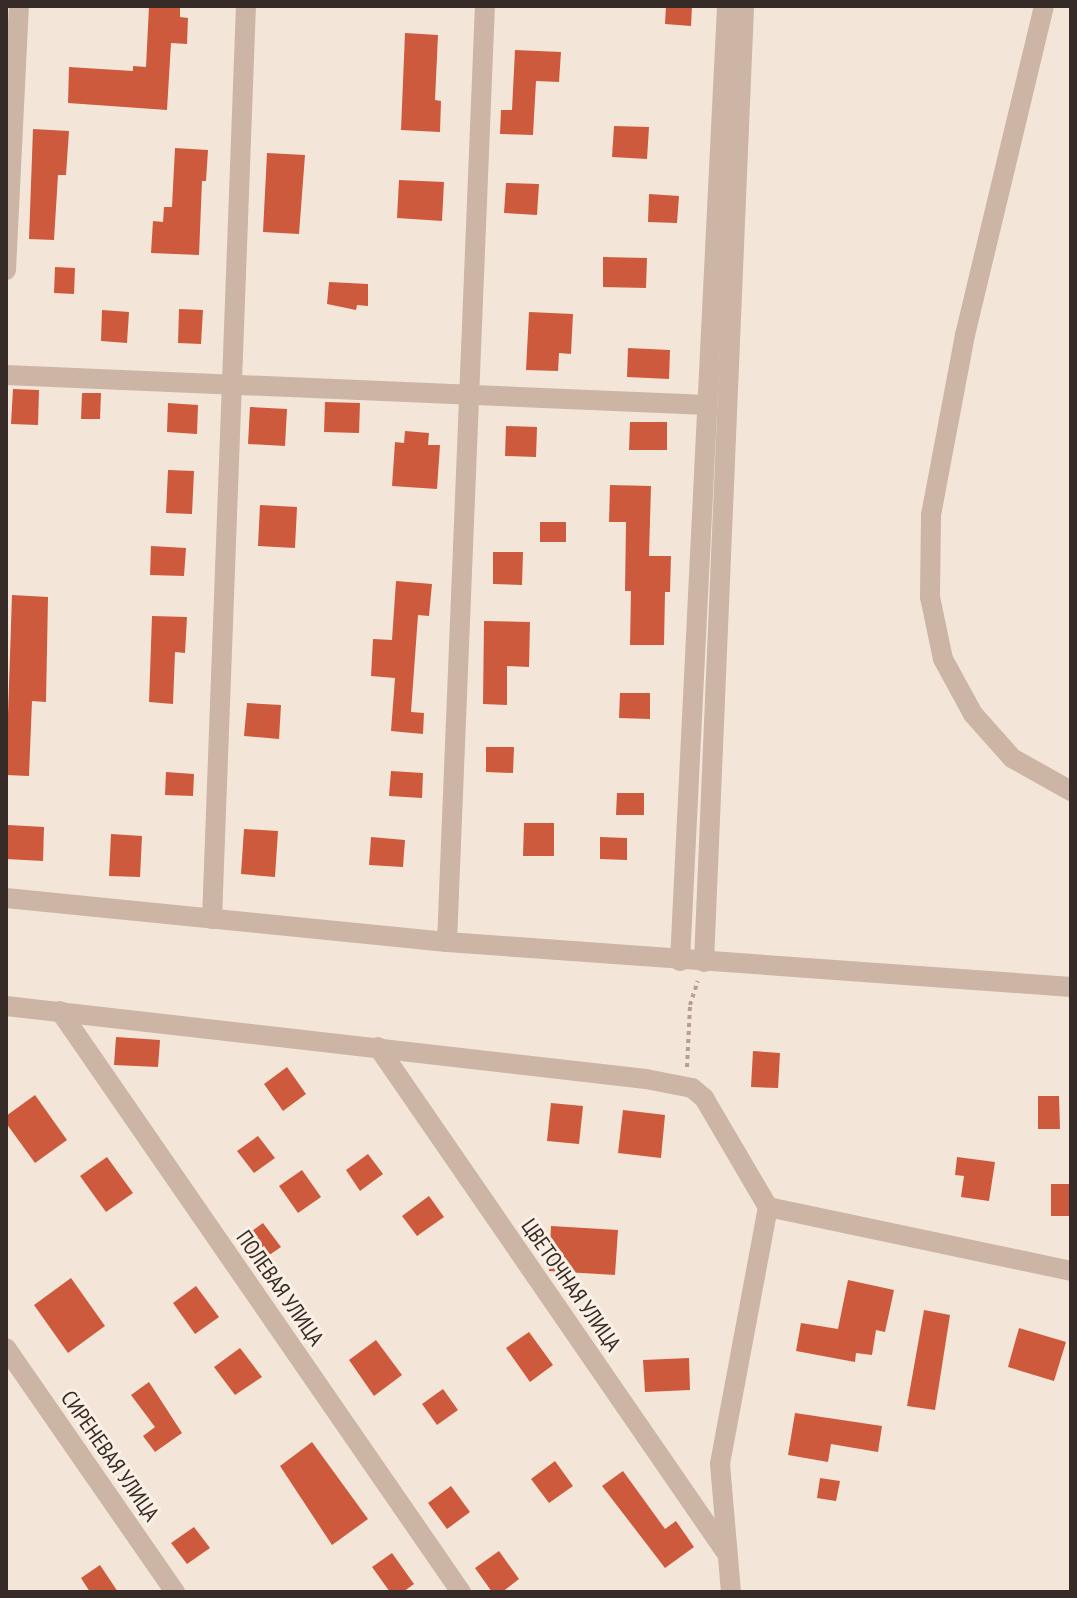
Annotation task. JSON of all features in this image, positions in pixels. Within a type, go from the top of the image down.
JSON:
[{"type":"street","points":[[6,270],[19,6]]},
{"type":"street","points":[[212,919],[246,6]]},
{"type":"street","points":[[447,942],[485,6]]},
{"type":"street","points":[[680,961],[727,6]]},
{"type":"street","points":[[704,962],[744,6]]},
{"type":"street","points":[[1044,6],[965,335],[931,515],[930,597],[943,659],[973,714],[1012,758],[1071,791]]},
{"type":"street","points":[[6,375],[707,405]]},
{"type":"street","points":[[6,898],[447,942],[1071,987]]},
{"type":"street","points":[[6,1006],[646,1079],[692,1088],[700,1094],[768,1207],[720,1464],[725,1551],[731,1592]]},
{"type":"street","name":"ПОЛЕВАЯ УЛИЦА","points":[[60,1011],[461,1592]]},
{"type":"street","name":"ЦВЕТОЧНАЯ УЛИЦА","points":[[378,1047],[725,1551]]},
{"type":"street","points":[[768,1207],[1071,1271]]},
{"type":"street","name":"СИРЕНЕВАЯ УЛИЦА","points":[[6,1348],[175,1592]]},
{"type":"path","points":[[700,1094],[687,1068],[690,1005],[704,962]]},
{"type":"building","points":[[149,6],[180,6],[180,17],[188,18],[187,44],[171,43],[167,110],[68,103],[69,67],[133,71],[133,66],[146,67]]},
{"type":"building","points":[[666,6],[692,6],[691,26],[665,24]]},
{"type":"building","points":[[405,33],[438,35],[435,100],[441,101],[440,132],[401,130]]},
{"type":"building","points":[[515,50],[561,52],[559,82],[536,81],[533,135],[500,134],[501,110],[512,110]]},
{"type":"building","points":[[614,126],[649,127],[647,159],[612,157]]},
{"type":"building","points":[[33,129],[69,131],[66,175],[58,175],[54,240],[29,239]]},
{"type":"building","points":[[175,148],[208,150],[206,181],[202,181],[199,255],[151,253],[153,221],[163,222],[164,207],[172,207]]},
{"type":"building","points":[[267,153],[305,155],[299,234],[263,232]]},
{"type":"building","points":[[399,180],[444,182],[442,221],[397,218]]},
{"type":"building","points":[[506,183],[539,184],[537,215],[504,213]]},
{"type":"building","points":[[649,194],[679,196],[677,223],[648,222]]},
{"type":"building","points":[[603,257],[647,258],[646,288],[603,287]]},
{"type":"building","points":[[55,267],[75,268],[74,294],[54,293]]},
{"type":"building","points":[[329,282],[368,284],[368,306],[357,305],[356,310],[327,304]]},
{"type":"building","points":[[179,309],[203,310],[201,344],[178,343]]},
{"type":"building","points":[[102,310],[129,312],[127,343],[101,341]]},
{"type":"building","points":[[529,312],[573,314],[571,354],[559,353],[558,371],[526,370]]},
{"type":"building","points":[[628,348],[670,350],[669,379],[627,377]]},
{"type":"building","points":[[13,389],[39,390],[38,425],[11,424]]},
{"type":"building","points":[[82,393],[101,393],[100,419],[81,419]]},
{"type":"building","points":[[325,402],[360,403],[359,433],[324,432]]},
{"type":"building","points":[[168,403],[198,405],[197,434],[167,432]]},
{"type":"building","points":[[250,407],[287,409],[285,446],[248,444]]},
{"type":"building","points":[[630,422],[667,422],[667,450],[629,450]]},
{"type":"building","points":[[506,426],[537,427],[536,457],[505,456]]},
{"type":"building","points":[[405,431],[429,433],[428,445],[440,445],[437,489],[392,486],[395,442],[404,443]]},
{"type":"building","points":[[168,470],[194,471],[192,514],[166,513]]},
{"type":"building","points":[[610,485],[651,486],[649,556],[671,556],[670,592],[665,592],[664,645],[630,645],[631,591],[625,591],[626,522],[609,522]]},
{"type":"building","points":[[260,505],[297,507],[295,548],[258,546]]},
{"type":"building","points":[[540,522],[566,522],[566,542],[540,542]]},
{"type":"building","points":[[151,546],[186,548],[184,576],[150,575]]},
{"type":"building","points":[[493,552],[523,552],[522,585],[493,584]]},
{"type":"building","points":[[396,581],[432,584],[429,616],[418,615],[411,712],[424,713],[423,734],[391,731],[395,678],[371,676],[373,639],[392,640]]},
{"type":"building","points":[[12,595],[48,597],[46,702],[32,701],[29,776],[6,775]]},
{"type":"building","points":[[152,616],[187,617],[185,653],[175,652],[173,704],[149,702]]},
{"type":"building","points":[[484,621],[530,622],[529,667],[507,666],[507,705],[483,704]]},
{"type":"building","points":[[620,693],[650,693],[650,719],[619,718]]},
{"type":"building","points":[[247,703],[281,705],[279,739],[244,736]]},
{"type":"building","points":[[486,747],[514,747],[513,773],[486,772]]},
{"type":"building","points":[[391,771],[423,773],[422,798],[389,796]]},
{"type":"building","points":[[166,772],[194,774],[193,796],[165,795]]},
{"type":"building","points":[[617,793],[644,793],[644,815],[616,815]]},
{"type":"building","points":[[524,823],[554,823],[554,856],[523,856]]},
{"type":"building","points":[[8,825],[44,827],[43,861],[6,859]]},
{"type":"building","points":[[244,829],[278,831],[275,877],[241,874]]},
{"type":"building","points":[[111,834],[142,836],[140,877],[109,876]]},
{"type":"building","points":[[371,837],[405,840],[403,867],[369,865]]},
{"type":"building","points":[[600,837],[627,838],[627,860],[600,859]]},
{"type":"building","points":[[116,1037],[160,1040],[158,1067],[114,1065]]},
{"type":"building","points":[[753,1051],[780,1053],[778,1088],[751,1087]]},
{"type":"building","points":[[287,1067],[306,1094],[283,1111],[264,1084]]},
{"type":"building","points":[[35,1095],[67,1140],[35,1163],[6,1123],[6,1116]]},
{"type":"building","points":[[1038,1096],[1059,1096],[1060,1129],[1038,1129]]},
{"type":"building","points":[[551,1103],[583,1106],[579,1144],[547,1141]]},
{"type":"building","points":[[623,1110],[665,1115],[661,1158],[618,1153]]},
{"type":"building","points":[[258,1136],[275,1158],[254,1173],[237,1151]]},
{"type":"building","points":[[368,1154],[383,1174],[360,1191],[346,1170]]},
{"type":"building","points":[[107,1157],[133,1193],[106,1212],[80,1176]]},
{"type":"building","points":[[957,1157],[995,1162],[989,1201],[961,1197],[964,1176],[955,1175]]},
{"type":"building","points":[[302,1170],[321,1197],[298,1213],[279,1186]]},
{"type":"building","points":[[1051,1184],[1071,1184],[1071,1216],[1051,1216]]},
{"type":"building","points":[[429,1196],[444,1217],[417,1236],[402,1216]]},
{"type":"building","points":[[263,1223],[281,1247],[259,1262],[242,1238]]},
{"type":"building","points":[[551,1226],[618,1230],[615,1275],[549,1271]]},
{"type":"building","points":[[71,1278],[105,1326],[68,1353],[34,1305]]},
{"type":"building","points":[[848,1280],[894,1290],[885,1332],[876,1330],[872,1355],[856,1353],[855,1362],[796,1351],[801,1323],[838,1329]]},
{"type":"building","points":[[196,1286],[219,1317],[195,1334],[173,1303]]},
{"type":"building","points":[[924,1310],[950,1315],[935,1410],[907,1406]]},
{"type":"building","points":[[1019,1328],[1066,1342],[1054,1381],[1008,1367]]},
{"type":"building","points":[[529,1332],[553,1365],[530,1382],[506,1348]]},
{"type":"building","points":[[376,1340],[402,1375],[374,1396],[349,1360]]},
{"type":"building","points":[[240,1348],[262,1377],[235,1395],[214,1367]]},
{"type":"building","points":[[689,1358],[690,1390],[645,1392],[643,1360]]},
{"type":"building","points":[[149,1382],[182,1433],[155,1452],[143,1436],[155,1427],[131,1395]]},
{"type":"building","points":[[443,1389],[458,1410],[437,1425],[422,1404]]},
{"type":"building","points":[[795,1413],[882,1426],[878,1452],[831,1444],[828,1462],[788,1455]]},
{"type":"building","points":[[312,1442],[368,1519],[332,1545],[280,1466]]},
{"type":"building","points":[[555,1461],[573,1486],[549,1503],[531,1479]]},
{"type":"building","points":[[623,1471],[665,1529],[676,1521],[694,1547],[665,1568],[602,1486]]},
{"type":"building","points":[[820,1478],[840,1481],[836,1501],[817,1498]]},
{"type":"building","points":[[451,1486],[470,1512],[447,1529],[428,1503]]},
{"type":"building","points":[[194,1527],[210,1548],[187,1564],[171,1543]]},
{"type":"building","points":[[499,1551],[519,1579],[502,1592],[492,1592],[475,1568]]},
{"type":"building","points":[[392,1553],[414,1584],[403,1592],[390,1592],[372,1567]]},
{"type":"building","points":[[100,1565],[118,1592],[90,1592],[81,1578]]}]
